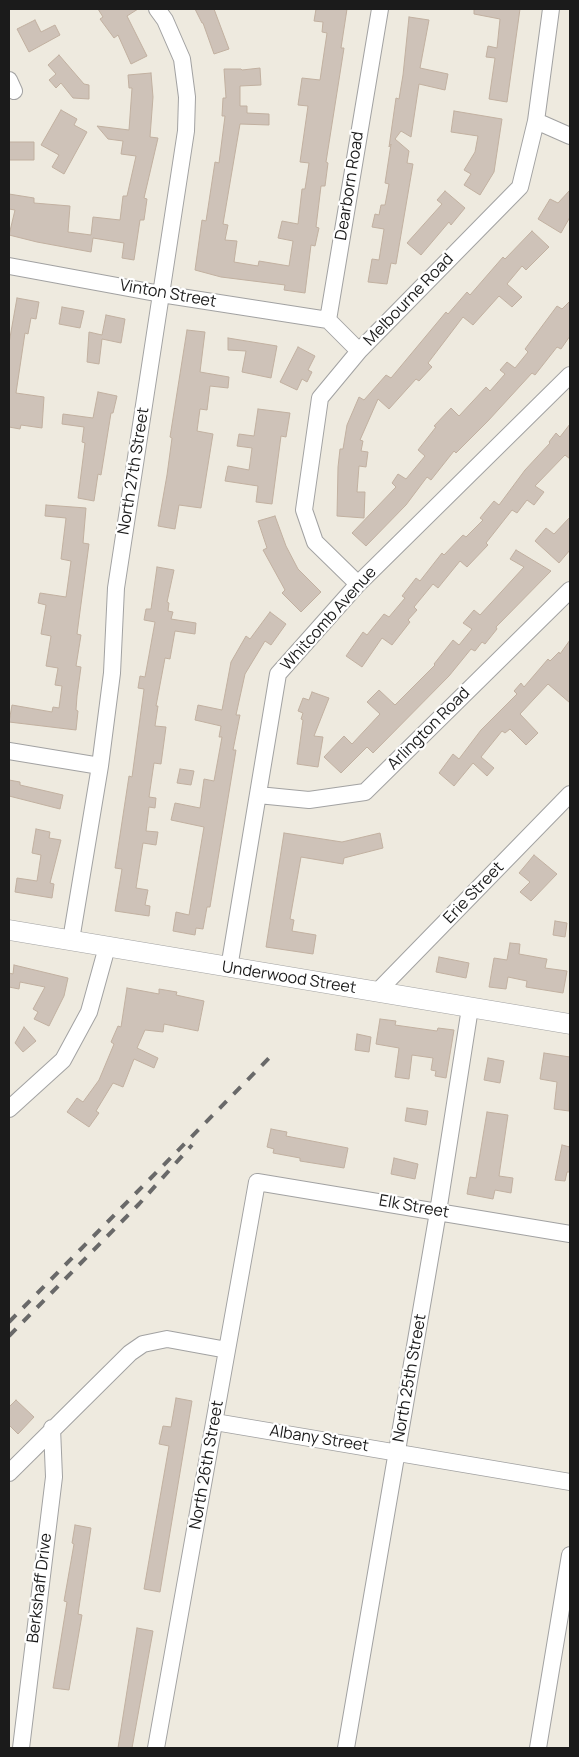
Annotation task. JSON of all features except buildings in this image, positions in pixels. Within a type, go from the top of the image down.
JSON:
[{"type":"street","name":"North 27th Street","points":[[71,940],[100,766],[112,673],[116,588],[186,131],[187,97],[182,60],[165,20],[157,9]]},
{"type":"street","name":"Dearborn Road","points":[[328,320],[380,9]]},
{"type":"street","name":"Melbourne Road","points":[[358,584],[315,542],[304,510],[320,398],[359,351],[520,187],[536,121],[551,9]]},
{"type":"street","points":[[536,121],[570,136]]},
{"type":"street","name":"Vinton Street","points":[[9,266],[161,294],[328,320]]},
{"type":"street","points":[[328,320],[359,351]]},
{"type":"street","name":"Whitcomb Avenue","points":[[229,968],[278,674],[358,584],[570,376]]},
{"type":"street","name":"Arlington Road","points":[[258,795],[309,800],[365,792],[570,590]]},
{"type":"street","points":[[9,751],[100,766]]},
{"type":"street","name":"Erie Street","points":[[377,992],[570,795]]},
{"type":"street","name":"Underwood Street","points":[[9,930],[570,1024]]},
{"type":"street","points":[[9,1109],[63,1060],[89,1012],[107,947]]},
{"type":"street","name":"North 25th Street","points":[[346,1748],[438,1212],[470,1008]]},
{"type":"street","points":[[9,1089],[26,1092]]},
{"type":"street","name":"Elk Street","points":[[257,1182],[570,1234]]},
{"type":"street","name":"North 26th Street","points":[[156,1748],[257,1182]]},
{"type":"street","points":[[9,1473],[52,1428],[130,1353],[143,1344],[167,1339],[227,1350]]},
{"type":"street","name":"Albany Street","points":[[215,1422],[570,1482]]},
{"type":"street","name":"Berkshaff Drive","points":[[21,1748],[54,1477],[52,1428]]},
{"type":"street","points":[[538,1748],[570,1556]]},
{"type":"railway","points":[[9,1322],[275,1052]]},
{"type":"railway","points":[[9,1336],[139,1204],[192,1145]]}]
